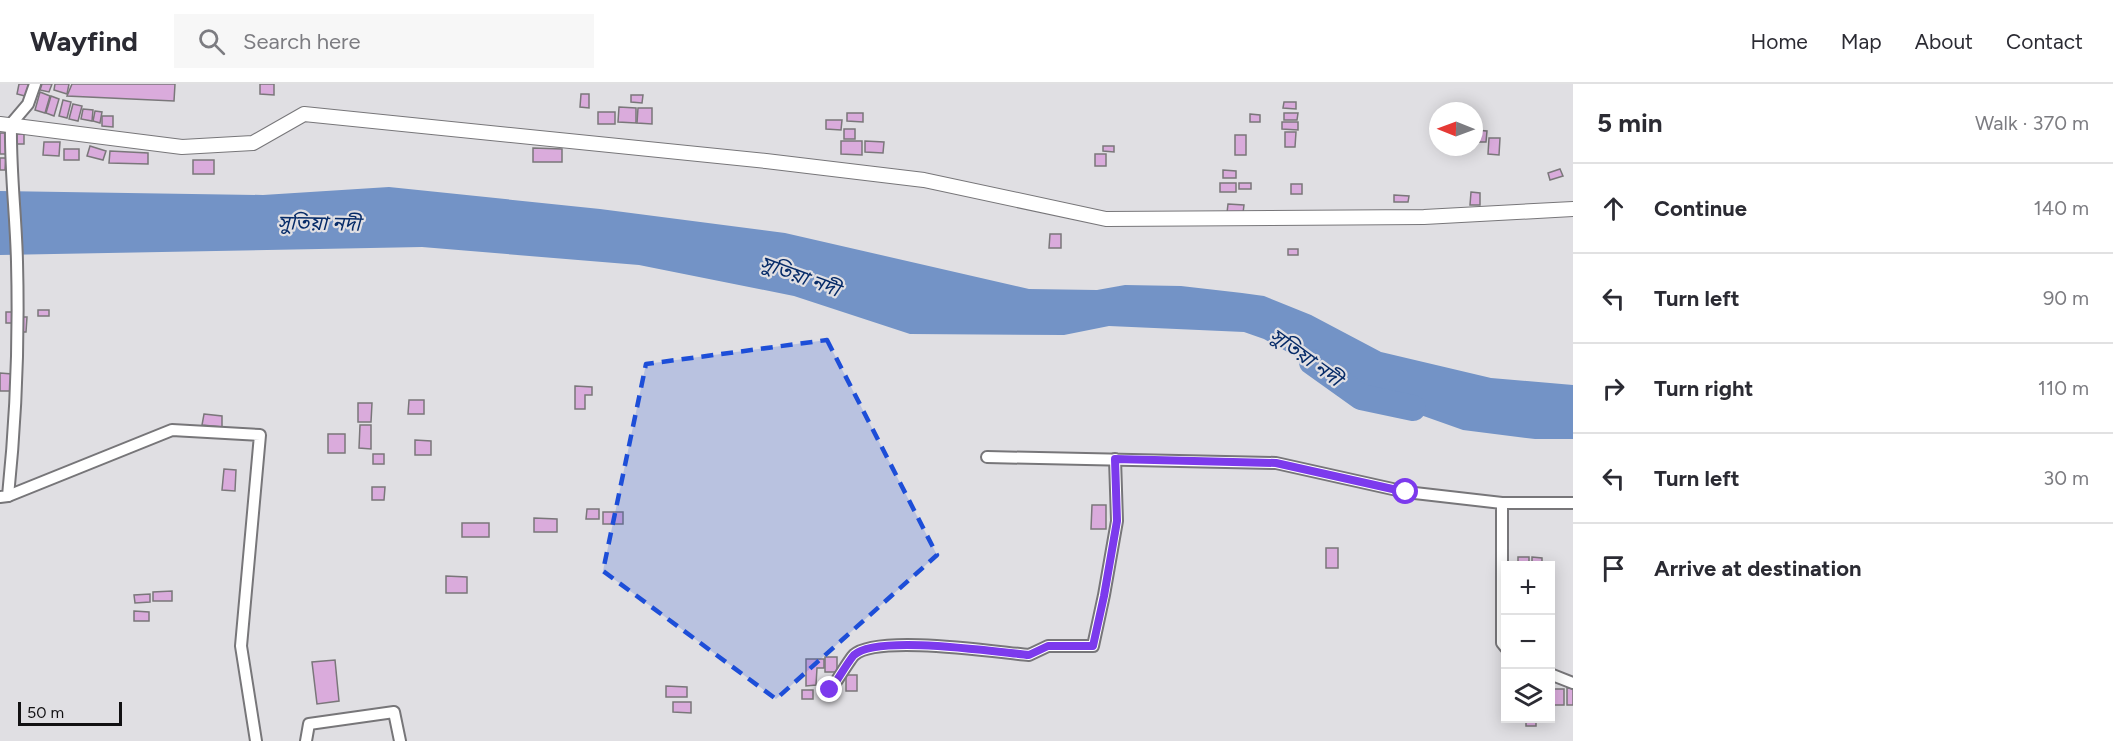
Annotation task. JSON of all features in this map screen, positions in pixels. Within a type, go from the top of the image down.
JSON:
[{"type":"street","points":[[5,124],[28,104],[35,84]]},
{"type":"street","points":[[5,124],[182,147],[253,143],[304,114],[924,180],[1106,219],[1424,217],[1573,209]]},
{"type":"street","points":[[5,124],[14,190],[17,263],[14,424],[4,497],[172,430],[260,435],[241,646],[256,741]]},
{"type":"street","points":[[987,457],[1276,463],[1406,492],[1502,502],[1573,503]]},
{"type":"street","points":[[830,690],[854,655],[869,648],[904,645],[1029,655],[1048,646],[1093,646],[1117,521],[1115,459]]},
{"type":"street","points":[[1502,502],[1502,615]]},
{"type":"street","points":[[1555,676],[1573,683]]},
{"type":"street","points":[[306,741],[309,724],[394,712],[400,741]]},
{"type":"highlighted area","points":[[827,340],[937,555],[776,699],[603,571],[646,364]]},
{"type":"water","points":[[389,187],[600,209],[785,233],[1029,289],[1097,290],[1125,285],[1181,286],[1264,296],[1311,315],[1381,352],[1491,378],[1573,385],[1573,439],[1535,439],[1463,430],[1367,396],[1264,339],[1244,332],[1109,326],[1064,335],[910,334],[794,296],[639,265],[422,247],[0,255],[0,191],[263,195]]},
{"type":"building","points":[[19,84],[32,84],[29,97],[17,94]]},
{"type":"building","points":[[42,84],[52,84],[49,92],[40,90]]},
{"type":"building","points":[[55,84],[69,84],[67,94],[54,90]]},
{"type":"building","points":[[72,84],[175,84],[174,101],[67,96]]},
{"type":"building","points":[[260,84],[274,84],[274,95],[260,94]]},
{"type":"building","points":[[40,92],[50,96],[45,113],[35,110]]},
{"type":"building","points":[[581,94],[589,94],[589,108],[580,107]]},
{"type":"building","points":[[631,95],[643,95],[642,103],[631,102]]},
{"type":"building","points":[[51,96],[59,99],[54,116],[46,113]]},
{"type":"building","points":[[63,100],[71,102],[67,118],[59,116]]},
{"type":"building","points":[[1284,102],[1296,102],[1296,109],[1283,108]]},
{"type":"building","points":[[73,104],[82,106],[78,121],[69,119]]},
{"type":"building","points":[[619,107],[636,108],[636,123],[618,122]]},
{"type":"building","points":[[638,108],[652,108],[652,124],[637,123]]},
{"type":"building","points":[[83,109],[93,110],[92,121],[81,119]]},
{"type":"building","points":[[95,111],[102,112],[100,123],[93,121]]},
{"type":"building","points":[[598,112],[615,112],[615,124],[598,124]]},
{"type":"building","points":[[847,113],[863,113],[863,122],[847,121]]},
{"type":"building","points":[[1284,113],[1298,113],[1297,120],[1284,120]]},
{"type":"building","points":[[1250,114],[1260,115],[1260,122],[1250,122]]},
{"type":"building","points":[[102,116],[113,116],[113,127],[102,126]]},
{"type":"building","points":[[826,120],[842,120],[841,130],[826,129]]},
{"type":"building","points":[[1282,122],[1298,122],[1298,130],[1282,129]]},
{"type":"building","points":[[844,129],[855,129],[855,139],[844,139]]},
{"type":"building","points":[[1483,131],[1487,131],[1486,142],[1483,142]]},
{"type":"building","points":[[1285,132],[1296,132],[1295,147],[1285,147]]},
{"type":"building","points":[[0,133],[8,133],[7,154],[0,154]]},
{"type":"building","points":[[16,134],[24,134],[24,144],[15,144]]},
{"type":"building","points":[[1235,135],[1246,135],[1246,155],[1235,155]]},
{"type":"building","points":[[1489,138],[1500,138],[1499,155],[1488,154]]},
{"type":"building","points":[[841,141],[862,141],[862,155],[841,154]]},
{"type":"building","points":[[865,141],[884,142],[883,153],[865,152]]},
{"type":"building","points":[[44,142],[60,142],[59,156],[43,155]]},
{"type":"building","points":[[90,146],[106,151],[103,160],[87,156]]},
{"type":"building","points":[[1103,146],[1114,146],[1114,152],[1103,151]]},
{"type":"building","points":[[533,148],[562,149],[562,162],[533,162]]},
{"type":"building","points":[[64,149],[79,149],[79,160],[64,160]]},
{"type":"building","points":[[110,151],[148,153],[148,164],[109,163]]},
{"type":"building","points":[[1095,154],[1106,154],[1106,166],[1095,166]]},
{"type":"building","points":[[0,158],[6,158],[5,170],[0,170]]},
{"type":"building","points":[[193,160],[214,160],[214,174],[193,174]]},
{"type":"building","points":[[1560,169],[1563,176],[1550,180],[1548,173]]},
{"type":"building","points":[[1223,170],[1236,171],[1236,178],[1223,178]]},
{"type":"building","points":[[1220,183],[1236,183],[1236,192],[1220,192]]},
{"type":"building","points":[[1239,183],[1251,183],[1251,189],[1239,189]]},
{"type":"building","points":[[1291,184],[1302,184],[1302,194],[1291,194]]},
{"type":"building","points":[[1471,192],[1480,193],[1480,205],[1470,205]]},
{"type":"building","points":[[1394,195],[1409,196],[1408,202],[1394,202]]},
{"type":"building","points":[[1228,204],[1244,205],[1243,213],[1227,213]]},
{"type":"building","points":[[1050,234],[1061,234],[1061,248],[1049,248]]},
{"type":"building","points":[[1288,249],[1298,249],[1298,255],[1288,255]]},
{"type":"building","points":[[38,310],[49,310],[49,316],[38,316]]},
{"type":"building","points":[[6,312],[12,312],[12,323],[6,323]]},
{"type":"building","points":[[20,317],[27,317],[26,332],[19,332]]},
{"type":"building","points":[[0,373],[12,374],[11,391],[0,391]]},
{"type":"building","points":[[575,386],[592,387],[592,395],[585,395],[585,409],[575,409]]},
{"type":"building","points":[[409,400],[424,400],[424,414],[408,414]]},
{"type":"building","points":[[358,403],[372,403],[371,422],[358,422]]},
{"type":"building","points":[[204,414],[222,416],[222,427],[202,425]]},
{"type":"building","points":[[360,425],[371,425],[371,449],[359,448]]},
{"type":"building","points":[[328,434],[345,434],[345,453],[328,453]]},
{"type":"building","points":[[415,440],[431,441],[431,455],[415,455]]},
{"type":"building","points":[[373,454],[384,454],[384,464],[373,464]]},
{"type":"building","points":[[224,469],[236,470],[235,491],[222,490]]},
{"type":"building","points":[[372,487],[385,487],[384,500],[372,500]]},
{"type":"building","points":[[1092,505],[1106,505],[1106,529],[1091,529]]},
{"type":"building","points":[[587,509],[599,509],[599,519],[586,519]]},
{"type":"building","points":[[603,512],[623,512],[623,524],[603,524]]},
{"type":"building","points":[[534,518],[557,519],[557,532],[534,532]]},
{"type":"building","points":[[462,523],[489,523],[489,537],[462,537]]},
{"type":"building","points":[[1326,548],[1338,548],[1338,568],[1326,568]]},
{"type":"building","points":[[1518,557],[1529,557],[1529,561],[1518,561]]},
{"type":"building","points":[[1532,557],[1542,558],[1542,561],[1532,561]]},
{"type":"building","points":[[446,576],[467,577],[467,593],[446,593]]},
{"type":"building","points":[[172,591],[172,601],[153,601],[153,592]]},
{"type":"building","points":[[150,594],[150,602],[135,603],[134,595]]},
{"type":"building","points":[[134,611],[149,612],[149,621],[134,621]]},
{"type":"building","points":[[825,657],[837,657],[837,672],[825,672]]},
{"type":"building","points":[[806,659],[824,659],[824,668],[817,668],[816,685],[806,686]]},
{"type":"building","points":[[335,660],[339,701],[317,704],[312,662]]},
{"type":"building","points":[[846,675],[857,675],[857,691],[846,691]]},
{"type":"building","points":[[666,686],[687,687],[687,697],[666,697]]},
{"type":"building","points":[[1567,688],[1573,688],[1573,705],[1567,705]]},
{"type":"building","points":[[1555,689],[1564,689],[1564,705],[1555,705]]},
{"type":"building","points":[[802,690],[813,690],[813,699],[802,699]]},
{"type":"building","points":[[673,702],[691,702],[691,713],[673,712]]},
{"type":"building","points":[[1526,723],[1536,723],[1536,726],[1526,726]]},
{"type":"waterway","name":"সুতিয়া নদী","points":[[1312,362],[1361,397],[1413,408]]},
{"type":"route","points":[[830,690],[854,655],[869,648],[904,645],[1029,655],[1048,646],[1093,646],[1117,521],[1115,459],[1276,463],[1406,492]]}]
